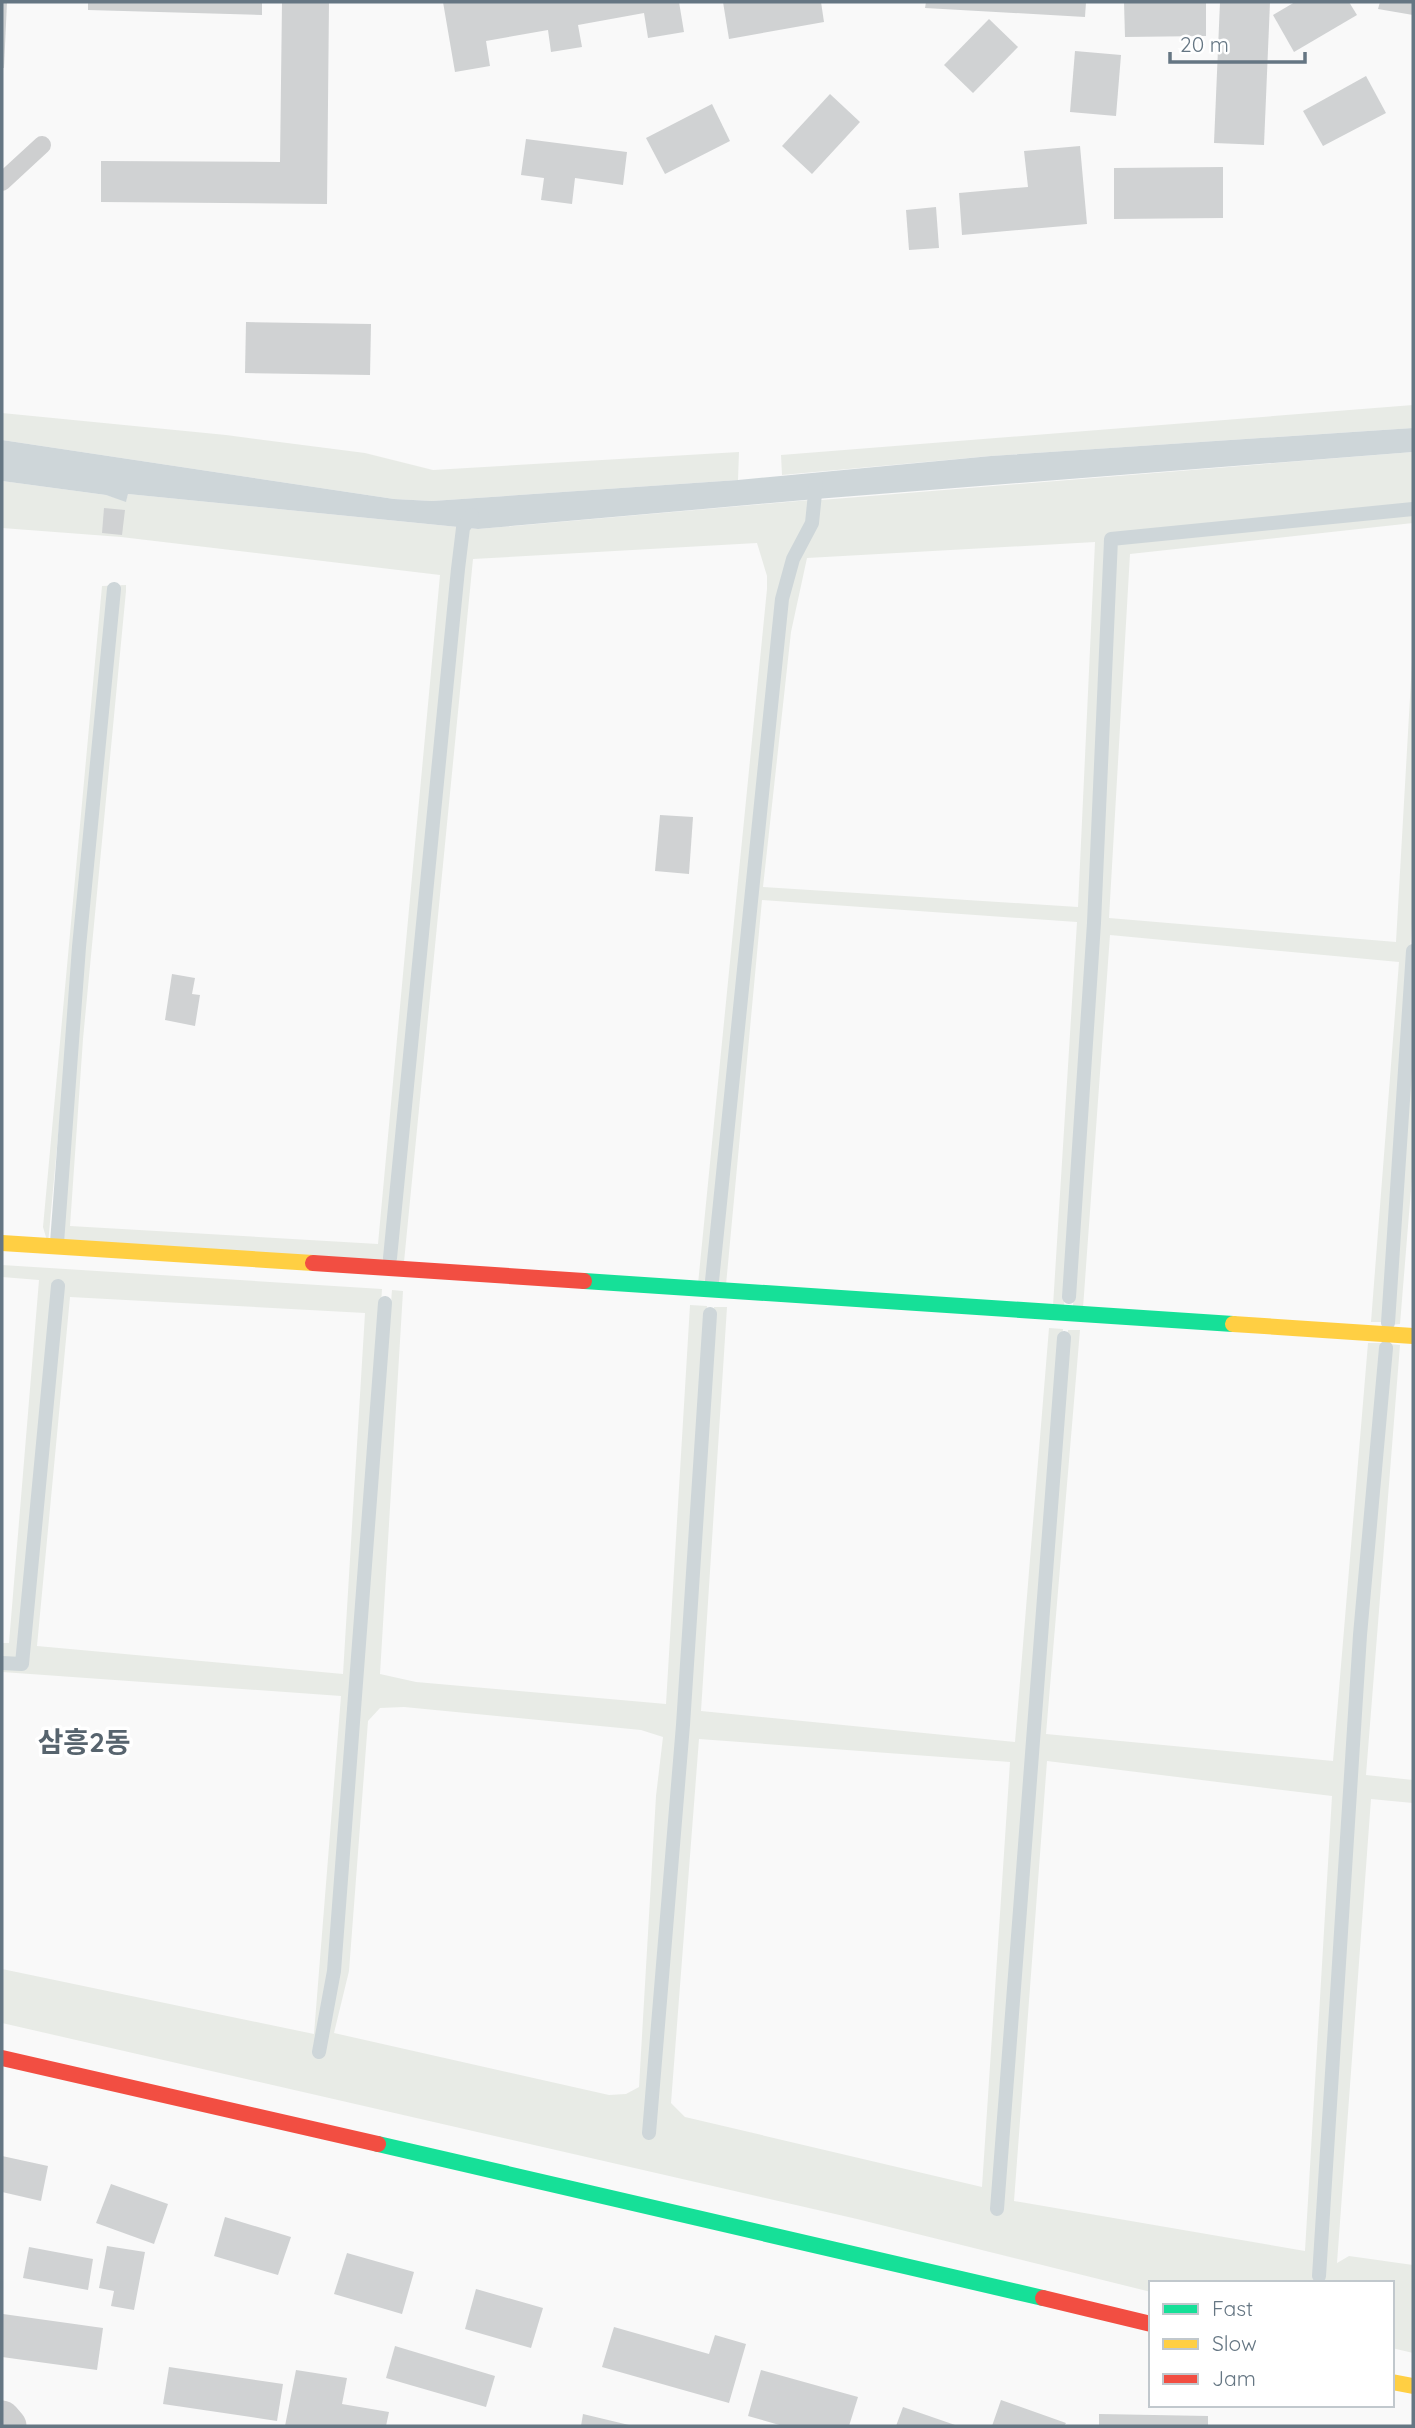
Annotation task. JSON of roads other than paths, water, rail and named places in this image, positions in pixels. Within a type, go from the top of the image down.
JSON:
[{"type":"street","points":[[2,1243],[1413,1336]]},
{"type":"street","points":[[2,2058],[626,2200],[1149,2325]]},
{"type":"street","points":[[1394,2382],[1413,2386]]},
{"type":"street","points":[[2,2419],[8,2426]]},
{"type":"lane","points":[[2,182],[42,145]]},
{"type":"waterway","points":[[712,1281],[782,599],[793,559],[812,523],[816,484]]},
{"type":"waterway","points":[[1069,1297],[1094,923],[1111,539],[1413,509]]},
{"type":"waterway","points":[[390,1258],[458,569],[463,528],[472,515]]},
{"type":"waterway","points":[[57,1243],[79,947],[114,589]]},
{"type":"waterway","points":[[1388,1323],[1413,951]]},
{"type":"waterway","points":[[2,1663],[22,1664],[58,1286]]},
{"type":"waterway","points":[[319,2052],[334,1971],[385,1303]]},
{"type":"waterway","points":[[649,2133],[683,1725],[710,1314]]},
{"type":"waterway","points":[[997,2209],[1064,1338]]},
{"type":"waterway","points":[[1319,2276],[1360,1635],[1386,1348]]},
{"type":"district","name":"삼흥2동","points":[[84,1742]]}]
